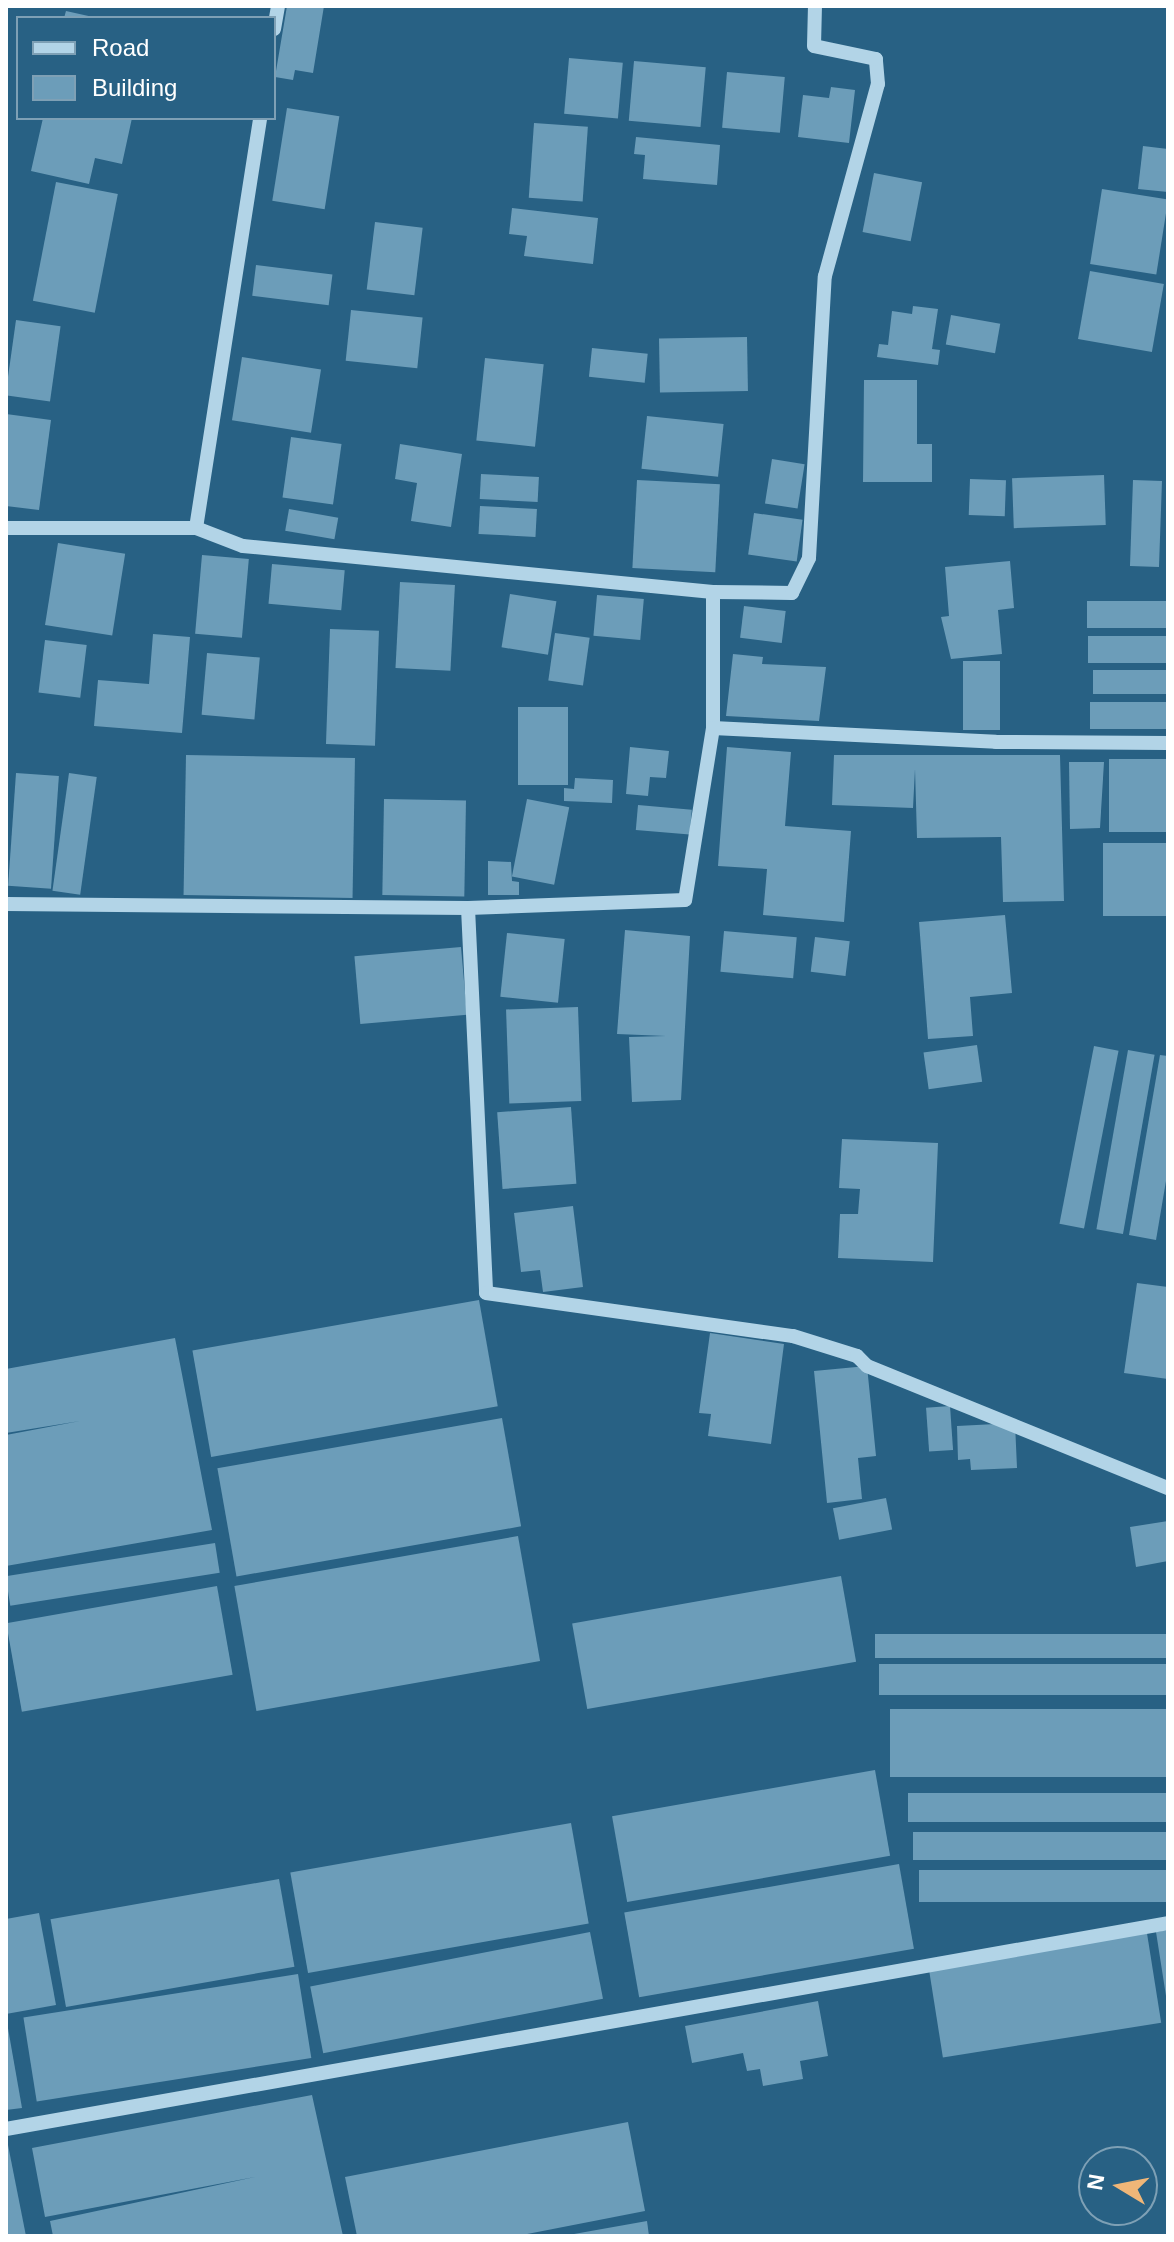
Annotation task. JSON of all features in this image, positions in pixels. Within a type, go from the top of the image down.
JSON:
[{"type":"street","points":[[6,528],[196,528],[243,546],[713,592],[792,593],[809,558],[825,276],[878,84],[876,59],[814,46],[815,6]]},
{"type":"street","points":[[196,528],[260,120]]},
{"type":"street","points":[[6,904],[468,908],[685,900],[713,728],[713,592]]},
{"type":"street","points":[[713,728],[996,742],[1168,743]]},
{"type":"street","points":[[468,908],[486,1293],[793,1336],[857,1356],[867,1366],[1168,1488]]},
{"type":"street","points":[[6,2129],[1168,1923]]},
{"type":"building","points":[[287,6],[324,6],[313,73],[295,70],[293,80],[276,77]]},
{"type":"building","points":[[66,11],[88,16],[65,16]]},
{"type":"building","points":[[569,58],[623,63],[618,118],[564,114]]},
{"type":"building","points":[[634,61],[706,67],[700,127],[629,121]]},
{"type":"building","points":[[727,72],[785,77],[780,133],[722,128]]},
{"type":"building","points":[[831,87],[855,90],[849,143],[798,137],[803,95],[829,98]]},
{"type":"building","points":[[287,108],[339,116],[325,209],[272,201]]},
{"type":"building","points":[[43,120],[132,120],[122,164],[95,158],[89,184],[31,171]]},
{"type":"building","points":[[534,123],[588,127],[583,202],[529,198]]},
{"type":"building","points":[[636,137],[720,145],[717,185],[643,179],[645,155],[634,154]]},
{"type":"building","points":[[1143,146],[1168,149],[1168,192],[1138,189]]},
{"type":"building","points":[[874,173],[922,182],[911,241],[863,232]]},
{"type":"building","points":[[56,182],[118,194],[95,313],[33,301]]},
{"type":"building","points":[[1102,189],[1168,199],[1156,275],[1090,264]]},
{"type":"building","points":[[512,208],[598,218],[593,264],[524,256],[527,236],[509,234]]},
{"type":"building","points":[[375,222],[423,228],[414,295],[367,289]]},
{"type":"building","points":[[256,265],[332,274],[329,305],[252,296]]},
{"type":"building","points":[[1090,271],[1164,284],[1152,352],[1078,339]]},
{"type":"building","points":[[913,306],[938,309],[932,349],[940,350],[938,365],[877,357],[879,344],[888,345],[892,311],[912,314]]},
{"type":"building","points":[[351,310],[423,318],[417,368],[346,361]]},
{"type":"building","points":[[951,315],[1000,324],[995,353],[946,345]]},
{"type":"building","points":[[16,320],[61,326],[50,402],[6,395]]},
{"type":"building","points":[[747,337],[748,391],[660,393],[659,339]]},
{"type":"building","points":[[592,348],[648,354],[645,383],[589,377]]},
{"type":"building","points":[[242,357],[321,370],[311,433],[232,420]]},
{"type":"building","points":[[485,358],[544,364],[535,447],[476,441]]},
{"type":"building","points":[[864,380],[917,380],[917,444],[932,444],[932,482],[863,482]]},
{"type":"building","points":[[6,414],[51,420],[39,510],[6,506]]},
{"type":"building","points":[[647,416],[724,424],[718,477],[641,469]]},
{"type":"building","points":[[291,437],[342,444],[333,505],[283,497]]},
{"type":"building","points":[[400,444],[462,454],[451,527],[411,521],[417,483],[395,479]]},
{"type":"building","points":[[772,459],[805,464],[798,509],[765,503]]},
{"type":"building","points":[[481,474],[539,477],[538,502],[480,499]]},
{"type":"building","points":[[1104,475],[1106,525],[1014,528],[1012,478]]},
{"type":"building","points":[[970,479],[1006,480],[1005,516],[969,515]]},
{"type":"building","points":[[637,480],[720,484],[715,572],[632,568]]},
{"type":"building","points":[[1133,480],[1162,481],[1159,567],[1130,566]]},
{"type":"building","points":[[480,506],[537,509],[535,537],[479,534]]},
{"type":"building","points":[[289,509],[338,518],[334,539],[285,531]]},
{"type":"building","points":[[754,513],[803,520],[797,561],[748,555]]},
{"type":"building","points":[[58,543],[125,554],[112,636],[45,625]]},
{"type":"building","points":[[202,555],[249,559],[242,638],[195,634]]},
{"type":"building","points":[[1010,561],[1014,608],[998,610],[1002,654],[951,659],[941,617],[949,616],[945,567]]},
{"type":"building","points":[[272,564],[345,570],[341,610],[269,604]]},
{"type":"building","points":[[400,582],[455,585],[450,671],[395,668]]},
{"type":"building","points":[[510,594],[556,601],[548,655],[502,647]]},
{"type":"building","points":[[597,595],[644,599],[640,640],[593,636]]},
{"type":"building","points":[[1087,601],[1168,601],[1168,628],[1087,628]]},
{"type":"building","points":[[744,606],[786,611],[782,643],[740,638]]},
{"type":"building","points":[[330,629],[379,631],[375,746],[326,744]]},
{"type":"building","points":[[555,633],[590,638],[583,685],[548,681]]},
{"type":"building","points":[[153,634],[190,637],[182,733],[94,726],[98,680],[149,684]]},
{"type":"building","points":[[1088,636],[1168,636],[1168,663],[1088,663]]},
{"type":"building","points":[[45,640],[87,645],[80,698],[39,693]]},
{"type":"building","points":[[207,653],[260,658],[254,719],[202,715]]},
{"type":"building","points":[[733,654],[763,657],[762,664],[826,667],[819,721],[726,716]]},
{"type":"building","points":[[963,661],[1000,661],[1000,730],[963,730]]},
{"type":"building","points":[[1093,670],[1168,670],[1168,694],[1093,694]]},
{"type":"building","points":[[1090,702],[1168,702],[1168,729],[1090,729]]},
{"type":"building","points":[[518,707],[568,707],[568,785],[518,785]]},
{"type":"building","points":[[630,747],[669,751],[666,778],[650,777],[648,796],[626,794]]},
{"type":"building","points":[[727,747],[791,752],[785,826],[851,831],[844,922],[763,915],[767,869],[718,866]]},
{"type":"building","points":[[186,755],[355,758],[353,898],[184,895]]},
{"type":"building","points":[[834,755],[1060,755],[1064,901],[1003,902],[1001,837],[917,838],[915,769],[913,808],[832,805]]},
{"type":"building","points":[[1109,759],[1168,759],[1168,832],[1109,832]]},
{"type":"building","points":[[1069,762],[1104,762],[1100,828],[1070,829]]},
{"type":"building","points":[[16,773],[59,776],[51,889],[8,886]]},
{"type":"building","points":[[69,773],[97,777],[80,895],[52,891]]},
{"type":"building","points":[[575,778],[613,780],[612,803],[564,801],[564,788],[574,789]]},
{"type":"building","points":[[384,799],[466,800],[464,896],[382,895]]},
{"type":"building","points":[[527,799],[569,807],[554,885],[512,877]]},
{"type":"building","points":[[638,805],[692,810],[690,835],[636,830]]},
{"type":"building","points":[[1103,843],[1168,843],[1168,916],[1103,916]]},
{"type":"building","points":[[488,861],[511,862],[512,881],[519,882],[519,895],[488,895]]},
{"type":"building","points":[[1005,915],[1012,993],[970,997],[973,1036],[928,1039],[919,922]]},
{"type":"building","points":[[625,930],[690,936],[681,1100],[632,1102],[629,1037],[666,1036],[617,1034]]},
{"type":"building","points":[[724,931],[797,937],[793,978],[720,972]]},
{"type":"building","points":[[507,933],[565,939],[558,1003],[500,997]]},
{"type":"building","points":[[815,937],[850,941],[845,976],[811,972]]},
{"type":"building","points":[[461,947],[467,1015],[360,1024],[354,956]]},
{"type":"building","points":[[578,1007],[581,1101],[509,1103],[506,1010]]},
{"type":"building","points":[[977,1045],[982,1082],[929,1089],[924,1053]]},
{"type":"building","points":[[1094,1046],[1119,1051],[1084,1228],[1059,1224]]},
{"type":"building","points":[[1128,1050],[1155,1055],[1123,1234],[1096,1229]]},
{"type":"building","points":[[1160,1055],[1168,1056],[1168,1169],[1156,1240],[1129,1235]]},
{"type":"building","points":[[571,1107],[576,1184],[503,1189],[497,1112]]},
{"type":"building","points":[[842,1139],[938,1143],[933,1262],[838,1258],[840,1214],[858,1214],[860,1189],[839,1188]]},
{"type":"building","points":[[573,1206],[583,1287],[543,1292],[540,1270],[521,1272],[514,1213]]},
{"type":"building","points":[[1137,1283],[1168,1287],[1168,1379],[1124,1373]]},
{"type":"building","points":[[479,1300],[498,1406],[211,1457],[192,1351]]},
{"type":"building","points":[[710,1333],[784,1344],[771,1444],[708,1436],[711,1414],[699,1413]]},
{"type":"building","points":[[175,1338],[212,1530],[6,1566],[6,1435],[80,1421],[6,1433],[6,1369]]},
{"type":"building","points":[[867,1366],[876,1456],[858,1458],[862,1499],[827,1503],[814,1371]]},
{"type":"building","points":[[950,1406],[953,1450],[929,1452],[926,1408]]},
{"type":"building","points":[[502,1418],[521,1526],[236,1577],[217,1468]]},
{"type":"building","points":[[1015,1423],[1017,1468],[971,1470],[970,1459],[958,1460],[957,1426]]},
{"type":"building","points":[[886,1498],[892,1529],[839,1540],[833,1508]]},
{"type":"building","points":[[1168,1521],[1168,1561],[1136,1567],[1130,1527]]},
{"type":"building","points":[[518,1536],[540,1661],[256,1711],[234,1586]]},
{"type":"building","points":[[215,1543],[220,1573],[10,1606],[6,1576]]},
{"type":"building","points":[[841,1576],[856,1662],[587,1709],[572,1623]]},
{"type":"building","points":[[217,1586],[233,1675],[22,1712],[6,1623]]},
{"type":"building","points":[[875,1634],[1168,1634],[1168,1658],[875,1658]]},
{"type":"building","points":[[879,1664],[1168,1664],[1168,1695],[879,1695]]},
{"type":"building","points":[[890,1709],[1168,1709],[1168,1777],[890,1777]]},
{"type":"building","points":[[875,1770],[890,1856],[627,1902],[612,1816]]},
{"type":"building","points":[[908,1793],[1168,1793],[1168,1822],[908,1822]]},
{"type":"building","points":[[571,1823],[589,1923],[308,1973],[290,1872]]},
{"type":"building","points":[[913,1832],[1168,1832],[1168,1860],[913,1860]]},
{"type":"building","points":[[899,1864],[914,1949],[639,1997],[624,1912]]},
{"type":"building","points":[[919,1870],[1168,1870],[1168,1902],[919,1902]]},
{"type":"building","points":[[279,1879],[294,1967],[66,2007],[51,1919]]},
{"type":"building","points":[[39,1913],[56,2005],[6,2014],[6,1919]]},
{"type":"building","points":[[1146,1927],[1161,2023],[943,2057],[928,1962]]},
{"type":"building","points":[[1168,1930],[1168,1995],[1166,1996],[1156,1932]]},
{"type":"building","points":[[590,1932],[603,1999],[323,2053],[310,1986]]},
{"type":"building","points":[[298,1974],[311,2058],[37,2101],[23,2017]]},
{"type":"building","points":[[818,2001],[828,2056],[800,2061],[803,2079],[763,2086],[760,2069],[747,2071],[743,2053],[692,2063],[685,2026]]},
{"type":"building","points":[[6,2017],[22,2108],[6,2110]]},
{"type":"building","points":[[312,2095],[343,2236],[53,2236],[50,2221],[260,2176],[45,2217],[32,2148]]},
{"type":"building","points":[[628,2122],[645,2211],[517,2236],[357,2236],[345,2177]]},
{"type":"building","points":[[7,2140],[26,2236],[6,2236]]},
{"type":"building","points":[[647,2221],[649,2236],[574,2236],[574,2234]]}]
